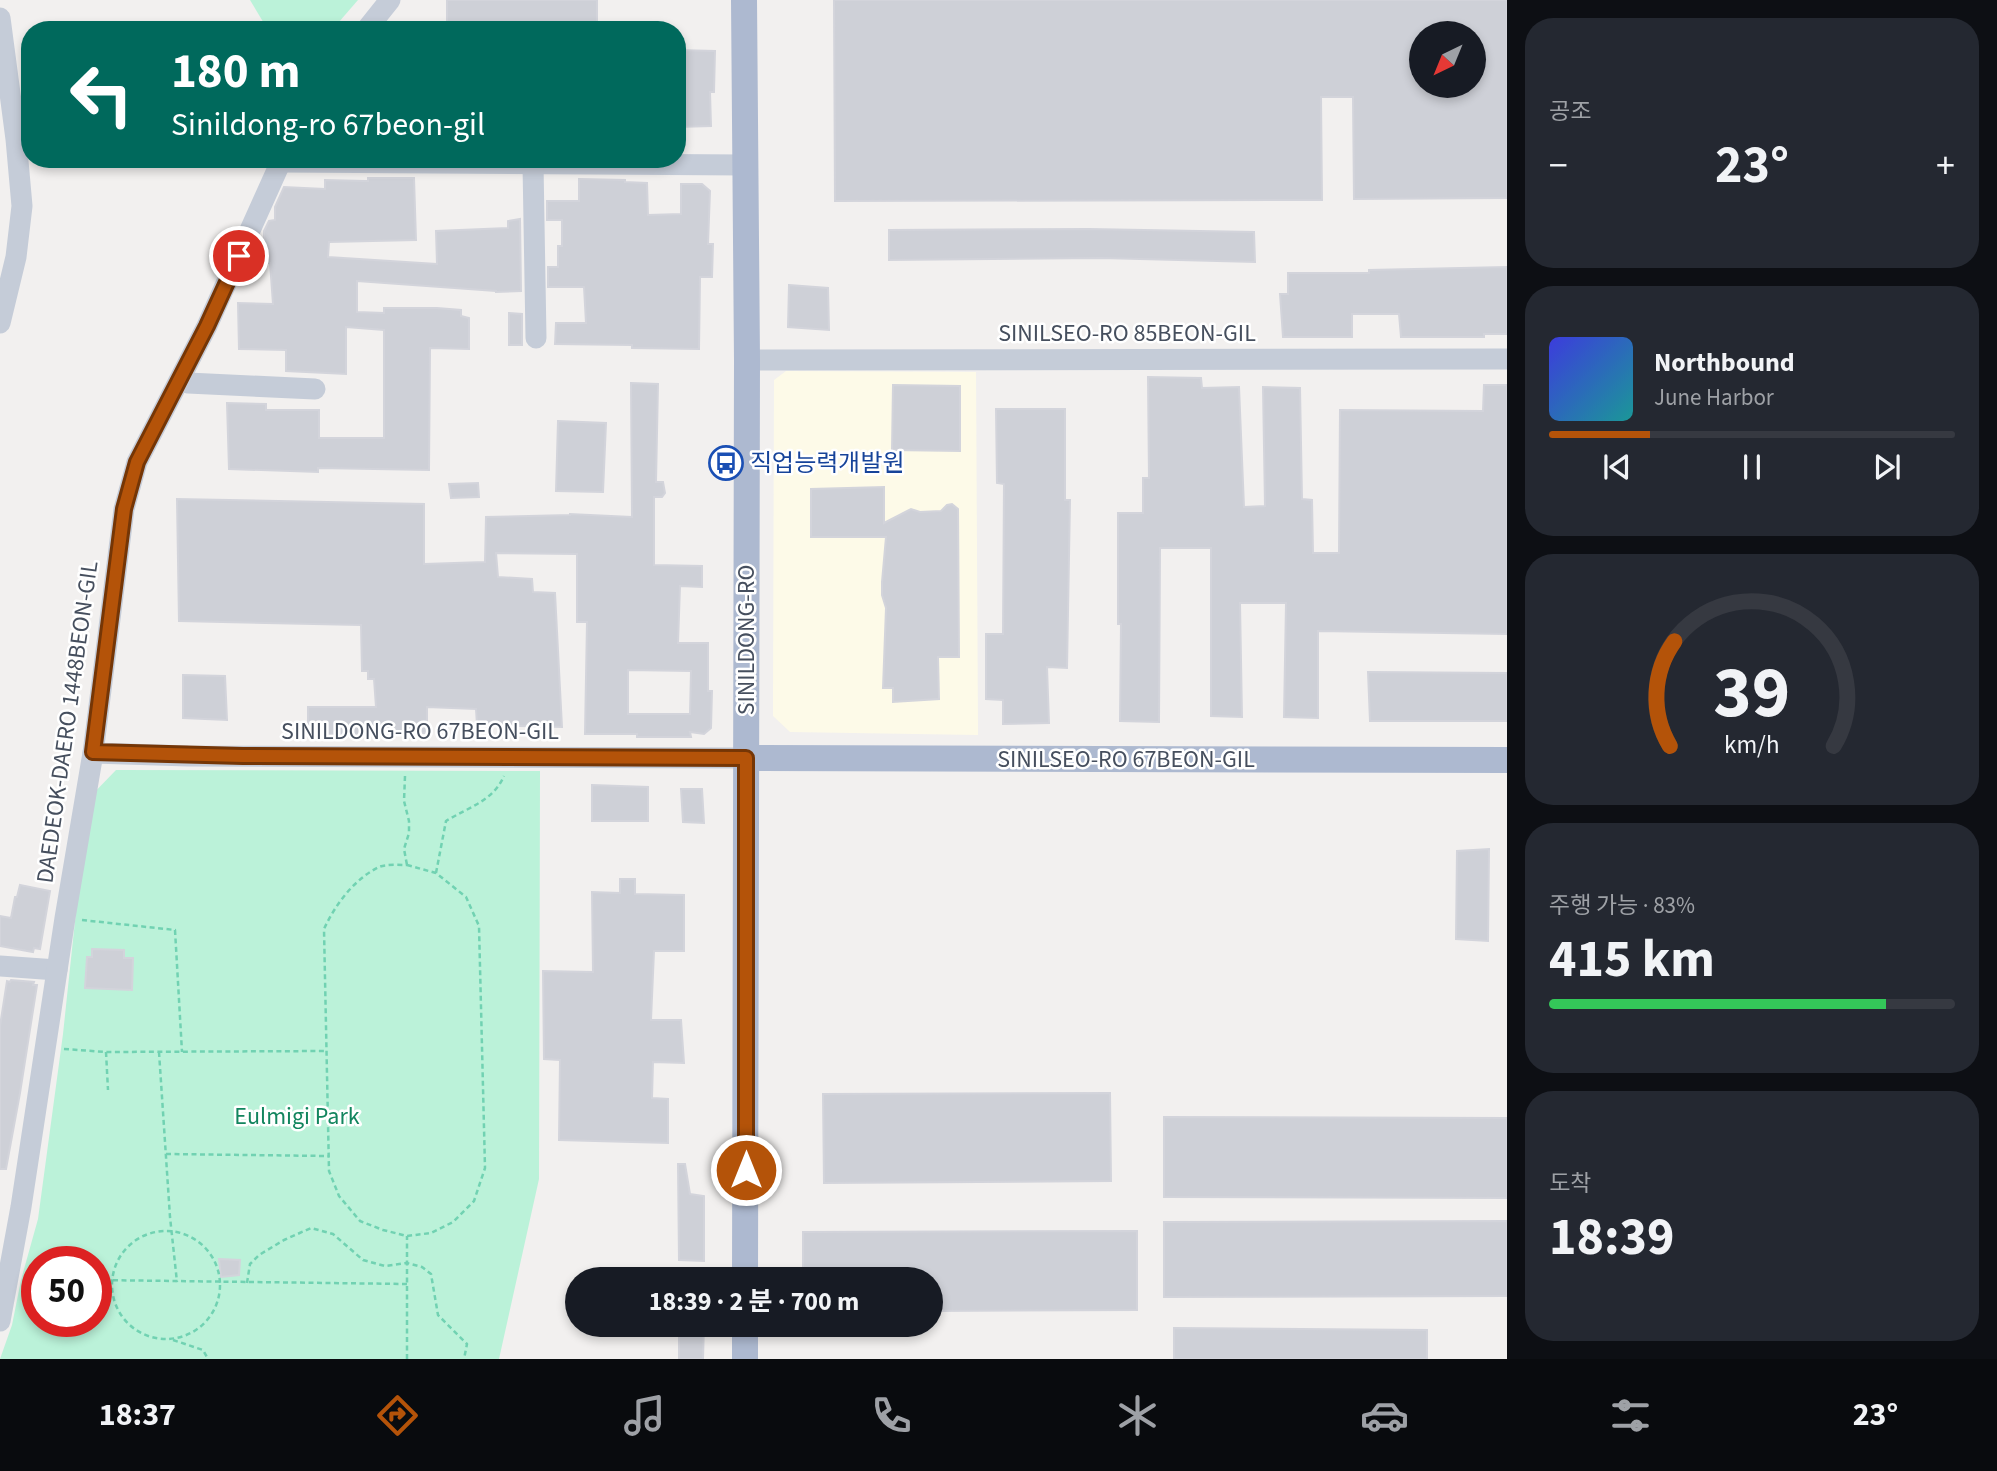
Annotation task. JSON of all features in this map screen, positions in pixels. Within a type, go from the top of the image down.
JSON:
[{"type":"main road","name":"SINILDONG-RO","points":[[744,0],[747,360],[745,1267]]},
{"type":"main road","name":"SINILSEO-RO 67BEON-GIL","points":[[746,758],[1507,760]]},
{"type":"main road","points":[[745,1337],[745,1359]]},
{"type":"street","points":[[373,21],[390,0]]},
{"type":"street","points":[[0,18],[22,206],[16,257],[0,323]]},
{"type":"street","points":[[686,164],[745,165]]},
{"type":"street","name":"DAEDEOK-DAERO 1448BEON-GIL","points":[[0,1321],[21,1207],[93,752],[124,509],[137,462],[207,326],[278,168]]},
{"type":"street","points":[[533,168],[536,338]]},
{"type":"street","name":"SINILSEO-RO 85BEON-GIL","points":[[747,360],[1507,359]]},
{"type":"street","points":[[178,381],[315,389]]},
{"type":"street","name":"SINILDONG-RO 67BEON-GIL","points":[[93,752],[243,756],[746,758]]},
{"type":"street","points":[[0,966],[57,970]]},
{"type":"path","points":[[405,772],[404,801],[410,821],[404,849],[407,865]]},
{"type":"path","points":[[436,873],[446,821],[488,798],[499,789],[504,776]]},
{"type":"path","points":[[407,865],[436,873],[466,897],[479,926],[485,1168],[474,1200],[453,1222],[431,1233],[407,1236],[360,1221],[339,1196],[329,1171],[324,929],[332,912],[353,886],[381,866],[407,865]]},
{"type":"path","points":[[65,918],[175,930],[182,1052]]},
{"type":"path","points":[[45,1048],[106,1052],[327,1051]]},
{"type":"path","points":[[106,1052],[108,1090]]},
{"type":"path","points":[[159,1052],[177,1282]]},
{"type":"path","points":[[166,1154],[329,1156]]},
{"type":"path","points":[[247,1283],[250,1264],[259,1255],[284,1240],[311,1228],[333,1234],[363,1260],[385,1266],[407,1263],[422,1267],[431,1274],[438,1315],[467,1344],[464,1359]]},
{"type":"path","points":[[171,1230],[188,1235],[202,1244],[213,1257],[221,1291],[216,1310],[205,1325],[189,1335],[171,1339],[152,1338],[135,1329],[121,1315],[114,1298],[112,1280],[117,1263],[126,1249],[139,1238],[154,1232],[171,1230]]},
{"type":"path","points":[[407,1236],[407,1359]]},
{"type":"path","points":[[112,1280],[407,1284]]},
{"type":"path","points":[[171,1339],[203,1350],[208,1359]]},
{"type":"shaded area","points":[[786,371],[976,372],[978,735],[790,732],[773,716],[774,380]]},
{"type":"green space","points":[[250,0],[358,0],[340,21],[263,21]]},
{"type":"green space","name":"Eulmigi Park","points":[[116,770],[540,771],[539,1179],[499,1359],[0,1359],[12,1325],[21,1280],[21,1337],[112,1337],[112,1246],[30,1246],[38,1219],[63,1034],[88,799]]},
{"type":"building","points":[[447,0],[597,0],[597,21],[447,21]]},
{"type":"building","points":[[834,0],[1507,0],[1507,198],[1354,199],[1353,97],[1321,97],[1322,200],[835,201]]},
{"type":"building","points":[[686,50],[715,51],[714,92],[710,92],[711,126],[686,127]]},
{"type":"building","points":[[368,178],[414,178],[416,240],[329,242],[328,257],[437,264],[436,231],[508,228],[508,221],[520,219],[521,291],[496,292],[357,281],[357,312],[384,313],[384,308],[437,308],[461,310],[461,316],[469,318],[469,349],[430,348],[429,470],[318,468],[318,472],[229,469],[227,403],[266,404],[266,410],[319,410],[319,438],[384,438],[384,330],[346,327],[346,374],[286,371],[286,350],[239,349],[238,303],[273,304],[270,263],[254,262],[254,254],[257,246],[264,247],[264,231],[269,221],[275,220],[275,207],[284,187],[325,189],[325,180],[368,181]]},
{"type":"building","points":[[579,179],[647,183],[648,215],[681,214],[681,184],[702,184],[710,191],[708,244],[713,244],[712,277],[700,277],[699,349],[555,344],[556,323],[586,323],[584,287],[548,287],[548,267],[558,267],[558,246],[562,246],[562,220],[547,220],[547,201],[579,201]]},
{"type":"building","points":[[889,230],[1254,232],[1255,262],[1101,258],[889,260]]},
{"type":"building","points":[[1507,267],[1507,334],[1484,334],[1484,337],[1401,337],[1399,314],[1352,314],[1352,337],[1283,337],[1280,294],[1288,294],[1288,273],[1369,273],[1369,270]]},
{"type":"building","points":[[789,285],[828,288],[829,330],[788,327]]},
{"type":"building","points":[[509,313],[522,314],[522,345],[509,345]]},
{"type":"building","points":[[1148,377],[1201,378],[1202,388],[1239,387],[1244,507],[1265,506],[1263,387],[1300,388],[1302,499],[1312,500],[1313,553],[1339,553],[1340,410],[1483,411],[1484,385],[1507,385],[1507,634],[1318,631],[1318,718],[1284,717],[1286,603],[1240,603],[1242,717],[1211,716],[1211,548],[1160,548],[1159,722],[1120,721],[1118,513],[1143,513],[1143,478],[1149,478]]},
{"type":"building","points":[[631,383],[658,384],[656,482],[663,482],[665,493],[662,497],[654,497],[654,565],[702,566],[702,587],[680,586],[678,643],[708,643],[708,691],[712,691],[711,728],[704,734],[690,732],[691,737],[637,737],[637,734],[585,734],[587,622],[577,622],[577,554],[496,553],[498,577],[532,579],[533,592],[555,593],[562,727],[477,725],[476,709],[427,707],[427,733],[308,735],[308,707],[376,707],[374,679],[368,679],[368,671],[362,671],[361,625],[179,621],[177,499],[424,504],[424,564],[485,562],[486,517],[570,514],[632,517]],"holes":[[[628,670],[691,671],[690,714],[628,714]]]},
{"type":"building","points":[[893,385],[960,386],[960,451],[892,450]]},
{"type":"building","points":[[996,409],[1065,409],[1065,500],[1070,500],[1067,668],[1047,667],[1049,723],[1003,724],[1003,700],[986,699],[986,634],[1003,634],[1004,484],[997,483]]},
{"type":"building","points":[[558,421],[606,423],[603,492],[556,491]]},
{"type":"building","points":[[478,483],[479,497],[451,498],[449,484]]},
{"type":"building","points":[[884,487],[884,523],[911,509],[920,512],[941,511],[952,504],[958,509],[959,657],[938,657],[939,699],[893,702],[893,688],[883,688],[886,608],[882,582],[886,537],[811,537],[811,489]]},
{"type":"building","points":[[1368,672],[1507,673],[1507,721],[1370,721]]},
{"type":"building","points":[[183,675],[225,676],[227,720],[183,718]]},
{"type":"building","points":[[592,785],[648,787],[648,821],[592,821]]},
{"type":"building","points":[[681,789],[702,789],[704,823],[683,822]]},
{"type":"building","points":[[1489,849],[1488,941],[1456,939],[1457,851]]},
{"type":"building","points":[[620,879],[635,879],[635,894],[684,895],[684,951],[654,951],[651,1020],[681,1020],[684,1063],[653,1062],[652,1098],[668,1099],[668,1143],[559,1140],[560,1060],[544,1059],[543,971],[593,972],[592,892],[620,893]]},
{"type":"building","points":[[20,885],[50,891],[40,949],[34,948],[33,952],[0,946],[0,916],[11,918]]},
{"type":"building","points":[[92,949],[124,950],[124,958],[133,958],[132,990],[85,988],[87,957],[92,957]]},
{"type":"building","points":[[7,981],[34,982],[33,985],[37,985],[6,1169],[0,1169],[0,1026]]},
{"type":"building","points":[[1110,1093],[1111,1181],[824,1183],[823,1094]]},
{"type":"building","points":[[1164,1117],[1507,1118],[1507,1198],[1164,1197]]},
{"type":"building","points":[[678,1164],[685,1164],[690,1194],[704,1196],[704,1261],[679,1260]]},
{"type":"building","points":[[1507,1221],[1507,1296],[1164,1297],[1164,1222]]},
{"type":"building","points":[[1137,1231],[1137,1310],[943,1311],[943,1267],[803,1267],[803,1232]]},
{"type":"building","points":[[219,1259],[240,1260],[239,1275],[221,1277]]},
{"type":"building","points":[[1174,1328],[1427,1330],[1427,1359],[1174,1359]]},
{"type":"building","points":[[679,1337],[704,1337],[703,1359],[679,1359]]},
{"type":"place","name":"직업능력개발원","points":[[726,463]]},
{"type":"route","points":[[239,256],[207,326],[137,462],[124,509],[93,752],[188,756],[746,758],[746,1170]]}]
